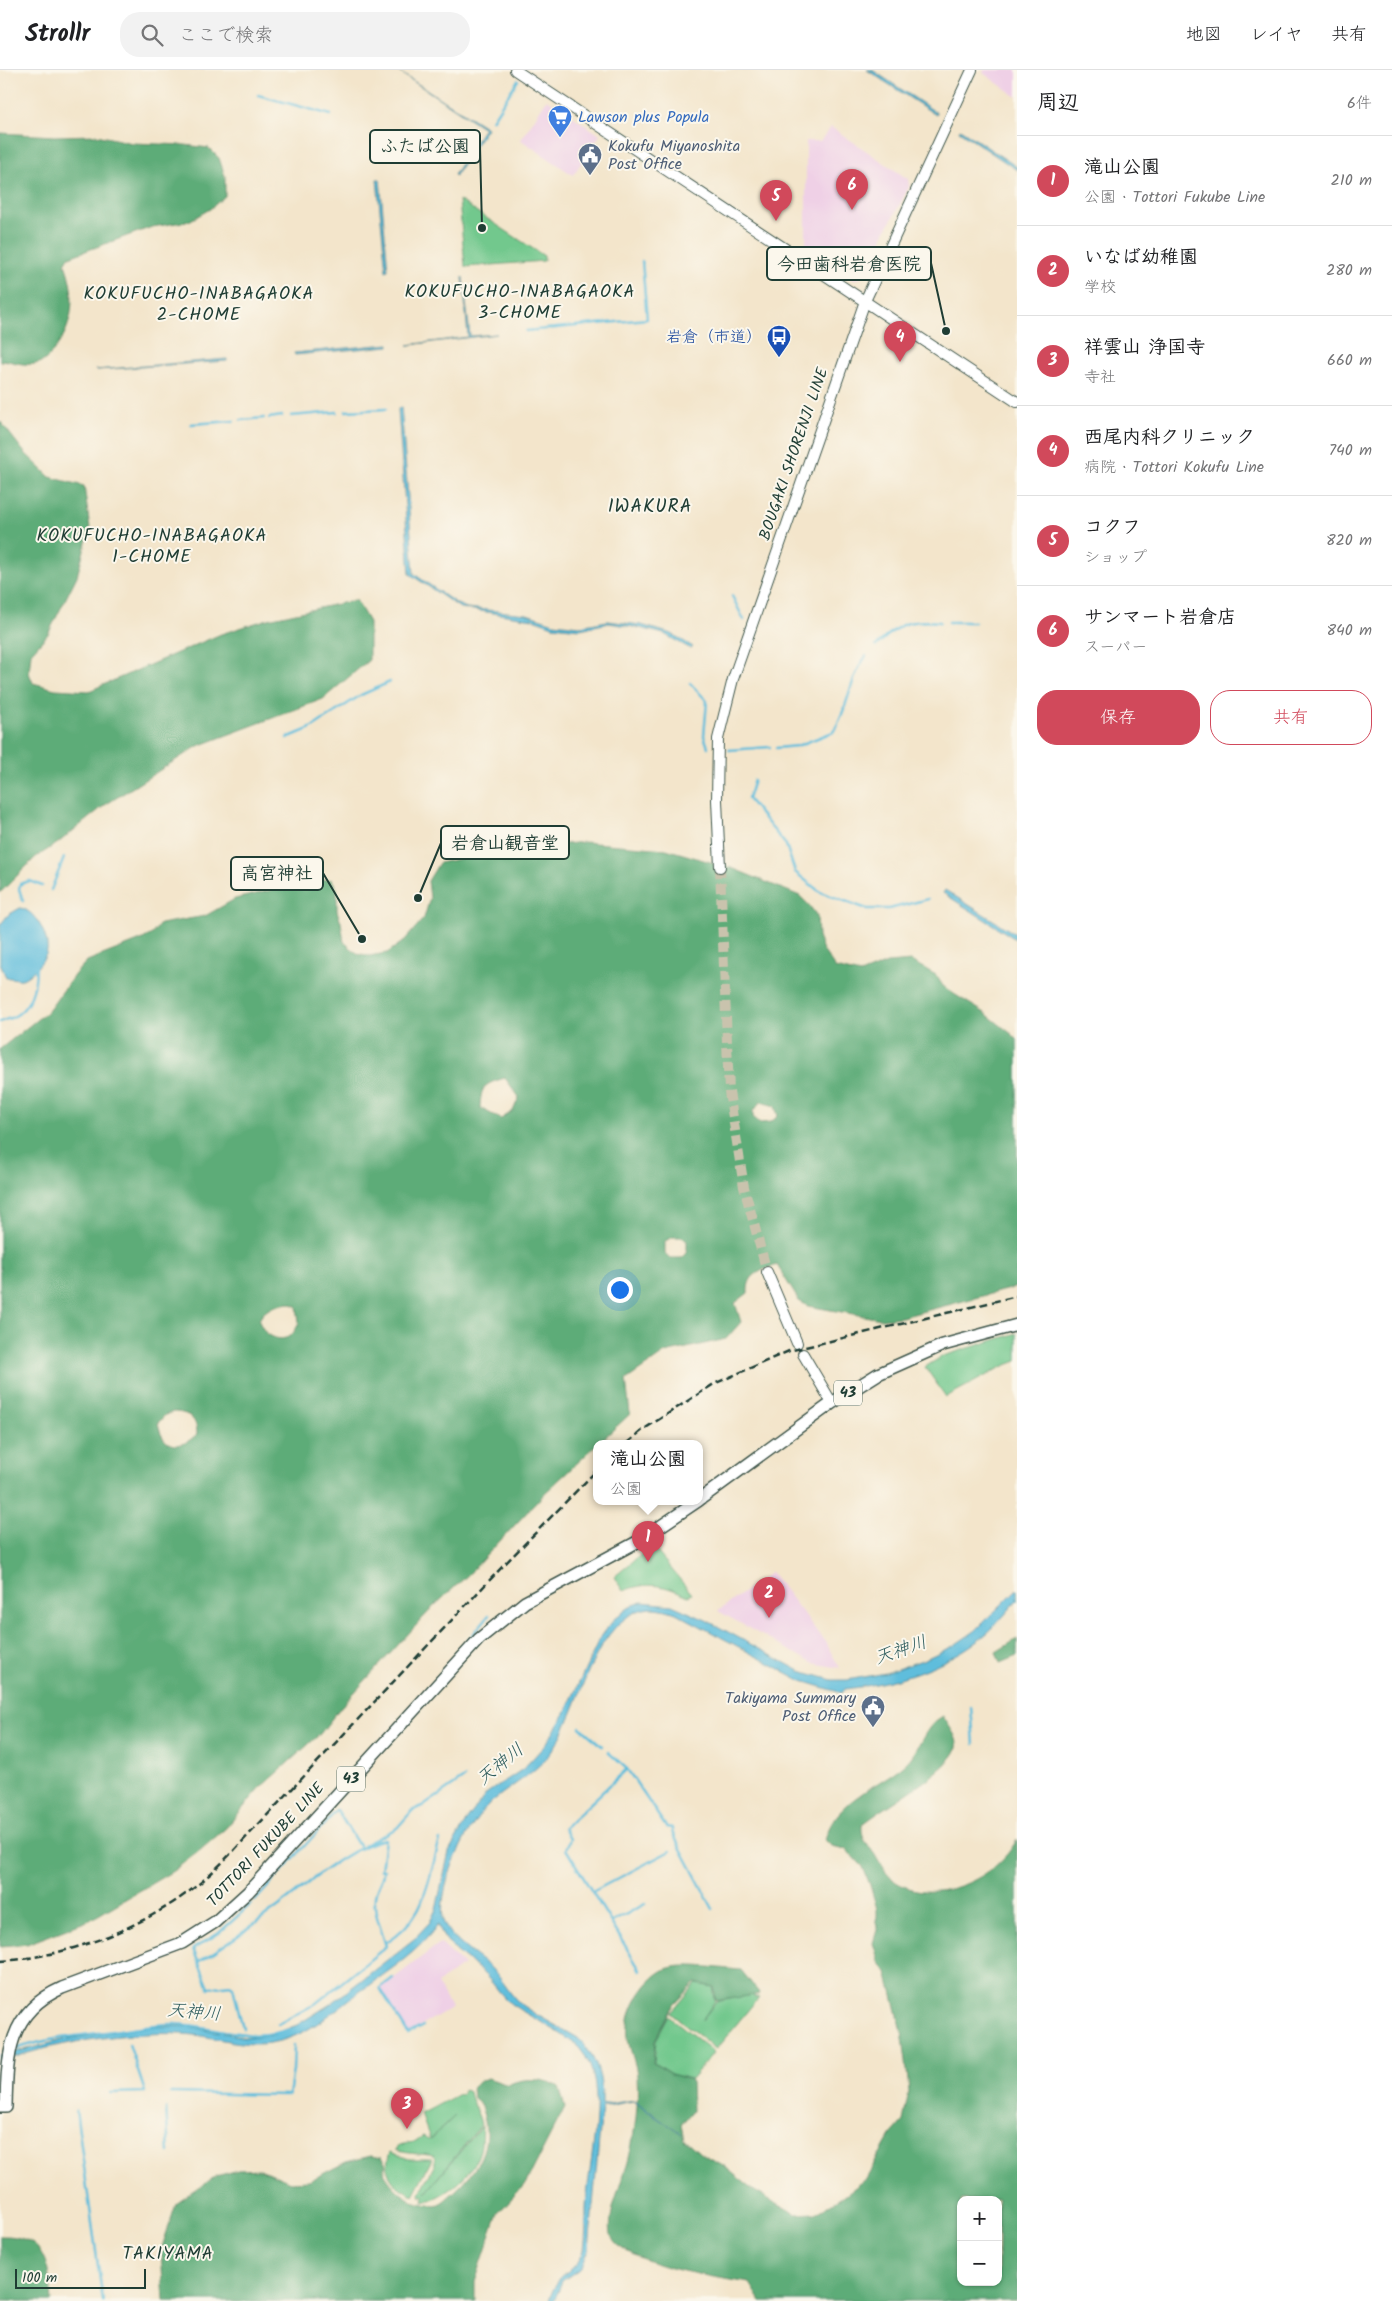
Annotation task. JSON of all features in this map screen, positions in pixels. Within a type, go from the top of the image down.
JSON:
[{"type":"main road","points":[[515,70],[1017,402]]},
{"type":"main road","name":"BOUGAKI SHORENJI LINE","points":[[720,867],[717,759],[724,709],[837,374],[865,301],[972,70]]},
{"type":"main road","points":[[767,1272],[797,1343]]},
{"type":"main road","name":"TOTTORI FUKUBE LINE","points":[[703,1497],[832,1403],[878,1374],[917,1354],[957,1340],[1017,1324]]},
{"type":"main road","points":[[802,1354],[832,1403]]},
{"type":"main road","name":"TOTTORI FUKUBE LINE","points":[[0,2107],[6,2106],[10,2050],[21,2022],[33,2007],[47,1996],[176,1946],[205,1930],[248,1892],[469,1649],[501,1620],[533,1598],[655,1531],[692,1505]]},
{"type":"shaded area","points":[[984,70],[1017,70],[1017,97],[983,73]]},
{"type":"shaded area","name":"Lawson plus Popula","points":[[547,99],[600,135],[573,175],[521,140]]},
{"type":"shaded area","points":[[831,127],[908,179],[909,187],[885,232],[871,264],[860,278],[854,279],[837,274],[806,252],[806,141],[820,141]]},
{"type":"shaded area","points":[[771,1572],[825,1642],[840,1668],[812,1663],[718,1611]]},
{"type":"shaded area","points":[[440,1943],[464,1965],[437,1983],[451,2008],[408,2033],[381,1988]]},
{"type":"green space","points":[[0,133],[54,136],[97,135],[132,143],[209,148],[219,158],[225,176],[225,196],[210,209],[189,221],[152,227],[69,257],[65,264],[71,287],[71,309],[66,331],[60,341],[42,362],[28,364],[4,360],[0,362]]},
{"type":"green space","points":[[459,200],[544,256],[544,261],[465,267]]},
{"type":"green space","points":[[0,421],[25,453],[50,477],[84,486],[90,528],[77,576],[48,634],[31,653],[29,673],[33,683],[55,689],[89,691],[221,634],[268,619],[356,600],[369,622],[369,660],[323,699],[198,746],[105,805],[58,843],[36,857],[0,893]]},
{"type":"green space","points":[[583,842],[666,849],[734,869],[800,896],[817,916],[818,937],[823,950],[835,968],[860,974],[887,963],[911,961],[936,975],[943,986],[985,1013],[1017,1039],[1017,1287],[902,1317],[881,1319],[808,1306],[799,1301],[777,1265],[756,1274],[750,1281],[748,1293],[735,1303],[741,1322],[726,1339],[665,1353],[626,1380],[630,1414],[602,1440],[593,1440],[593,1448],[546,1492],[469,1574],[434,1606],[340,1708],[320,1734],[261,1787],[226,1828],[173,1871],[90,1920],[27,1944],[0,1946],[0,1049],[49,1010],[75,974],[87,961],[141,940],[152,934],[160,924],[205,916],[235,899],[317,879],[332,880],[337,889],[337,911],[344,942],[357,953],[369,956],[387,953],[404,941],[424,918],[430,898],[428,881],[439,863],[487,853]],"holes":[[[505,1078],[519,1097],[513,1111],[501,1119],[480,1108],[481,1095],[488,1084]],[[761,1102],[775,1106],[778,1116],[771,1122],[760,1123],[753,1117],[753,1111]],[[673,1237],[682,1237],[687,1241],[687,1253],[682,1258],[671,1258],[665,1254],[665,1241]],[[289,1303],[297,1306],[299,1323],[290,1336],[280,1339],[275,1338],[263,1329],[259,1320],[271,1308]],[[173,1412],[183,1413],[191,1417],[197,1428],[197,1434],[184,1443],[173,1445],[163,1438],[160,1432],[158,1423],[165,1415]]]},
{"type":"green space","points":[[1017,1333],[1017,1361],[946,1397],[925,1367],[943,1356]]},
{"type":"green space","points":[[649,1548],[654,1548],[692,1594],[688,1596],[671,1589],[648,1585],[623,1591],[614,1577]]},
{"type":"green space","points":[[1017,1639],[1017,1656],[1000,1663],[996,1652]]},
{"type":"green space","points":[[943,1716],[955,1736],[957,1744],[952,1757],[929,1778],[862,1825],[862,1834],[881,1866],[896,1882],[912,1889],[929,1891],[947,1890],[964,1885],[981,1876],[996,1866],[1017,1839],[1017,2301],[761,2301],[750,2283],[663,2266],[630,2253],[617,2245],[612,2237],[610,2227],[614,2203],[629,2158],[637,2107],[637,2076],[628,2039],[629,2019],[632,2009],[643,1989],[666,1969],[692,1966],[741,1970],[760,1994],[716,2001],[714,1987],[695,1983],[674,2005],[655,2040],[653,2063],[671,2074],[691,2080],[692,2111],[681,2125],[684,2139],[701,2154],[725,2167],[756,2192],[795,2214],[815,2213],[839,2199],[865,2180],[890,2136],[903,2121],[909,2091],[906,2061],[902,2031],[887,1972],[879,1962],[873,1943],[877,1930],[877,1909],[863,1867],[845,1849],[832,1846],[825,1840],[830,1826],[847,1805],[905,1764],[931,1726]]},
{"type":"green space","points":[[696,1984],[713,1987],[715,2001],[702,2020],[716,2002],[754,1994],[754,1997],[759,1997],[716,2049],[671,2013]]},
{"type":"green space","points":[[669,2016],[714,2052],[691,2079],[671,2074],[654,2063],[656,2040]]},
{"type":"green space","points":[[488,2078],[508,2085],[527,2080],[541,2080],[554,2084],[559,2087],[565,2107],[526,2183],[498,2213],[475,2282],[475,2301],[164,2301],[161,2250],[176,2204],[216,2176],[239,2170],[260,2169],[290,2182],[309,2181],[346,2162],[371,2156],[381,2158],[386,2164],[384,2173],[400,2193],[415,2202],[431,2205],[440,2204],[468,2178],[481,2158],[485,2146],[485,2121],[478,2102],[473,2098],[472,2088],[478,2081]]},
{"type":"green space","points":[[464,2089],[469,2092],[481,2125],[425,2193],[482,2126],[481,2144],[477,2159],[472,2168],[458,2183],[440,2195],[423,2202],[424,2194],[421,2196],[420,2193],[435,2164],[435,2157],[396,2150],[399,2145],[414,2142],[423,2136],[430,2140],[456,2115],[430,2139],[421,2114],[459,2094],[461,2095]]},
{"type":"green space","points":[[390,2152],[409,2159],[432,2159],[413,2195],[400,2188],[391,2179],[387,2167]]},
{"type":"green space","points":[[0,2236],[27,2240],[36,2246],[46,2263],[52,2301],[0,2301]]},
{"type":"water","points":[[396,70],[487,128],[455,176],[484,128]]},
{"type":"water","points":[[867,70],[872,70],[937,113],[936,115]]},
{"type":"water","points":[[960,129],[1017,167],[1017,170],[959,131]]},
{"type":"water","points":[[377,179],[380,179],[388,270],[386,271]]},
{"type":"water","points":[[463,277],[470,336],[497,334],[408,345],[468,337]]},
{"type":"water","points":[[389,344],[389,346],[295,355],[294,353]]},
{"type":"water","points":[[227,359],[227,361],[96,370]]},
{"type":"water","points":[[401,406],[414,574],[457,604],[467,608],[527,614],[554,623],[580,626],[607,621],[641,625],[672,634],[693,647],[691,649],[664,634],[640,628],[609,623],[580,629],[553,626],[533,619],[460,608],[410,574],[398,409]]},
{"type":"water","points":[[945,890],[1017,935],[1017,940],[943,893]]},
{"type":"water","points":[[20,908],[31,913],[40,925],[46,938],[47,951],[41,963],[25,978],[6,978],[0,962],[0,925],[8,915]]},
{"type":"water","points":[[1017,1589],[1017,1601],[998,1623],[962,1652],[914,1674],[862,1687],[845,1689],[842,1693],[802,1681],[676,1613],[647,1608],[634,1613],[621,1622],[600,1648],[564,1730],[550,1754],[535,1769],[494,1800],[474,1823],[457,1855],[445,1889],[443,1919],[445,1926],[456,1940],[492,1969],[523,2006],[578,2038],[585,2045],[598,2069],[602,2105],[634,2100],[682,2134],[633,2101],[602,2107],[589,2249],[582,2267],[562,2281],[554,2301],[549,2301],[556,2284],[576,2264],[584,2250],[587,2191],[595,2126],[595,2083],[589,2064],[580,2049],[558,2032],[507,2000],[486,1976],[452,1947],[438,1924],[423,1943],[395,1967],[323,2020],[288,2038],[263,2044],[251,2044],[194,2035],[139,2034],[64,2044],[0,2063],[0,2056],[67,2039],[151,2026],[189,2026],[245,2037],[271,2035],[297,2025],[332,2003],[414,1939],[430,1922],[436,1909],[449,1852],[468,1818],[487,1793],[523,1769],[546,1744],[564,1715],[600,1638],[615,1618],[631,1606],[642,1602],[672,1605],[706,1620],[800,1671],[832,1680],[847,1680],[886,1673],[925,1659],[953,1646],[975,1631]]},
{"type":"waterway","points":[[492,120],[518,80]]},
{"type":"waterway","points":[[258,95],[331,115]]},
{"type":"waterway","points":[[526,331],[647,319],[642,261]]},
{"type":"waterway","points":[[346,411],[386,409]]},
{"type":"waterway","points":[[291,416],[337,412]]},
{"type":"waterway","points":[[269,418],[282,416]]},
{"type":"waterway","points":[[241,420],[264,418]]},
{"type":"waterway","points":[[191,424],[234,421]]},
{"type":"waterway","points":[[732,596],[744,620]]},
{"type":"waterway","points":[[876,646],[891,632],[905,624],[919,621],[940,622]]},
{"type":"waterway","points":[[949,622],[975,622]]},
{"type":"waterway","points":[[776,748],[797,746],[833,732],[843,713],[856,674],[866,656]]},
{"type":"waterway","points":[[287,738],[311,728],[361,695],[390,682]]},
{"type":"waterway","points":[[690,683],[707,701],[704,736],[708,747]]},
{"type":"waterway","points":[[729,750],[770,747]]},
{"type":"waterway","points":[[754,780],[748,799],[786,845],[795,872],[820,892],[867,909],[889,909],[928,899]]},
{"type":"waterway","points":[[51,890],[64,858]]},
{"type":"waterway","points":[[23,901],[19,889],[20,884],[30,881],[42,886]]},
{"type":"waterway","points":[[0,1022],[16,1015],[27,1004],[34,985],[36,966]]},
{"type":"waterway","points":[[461,1649],[489,1615]]},
{"type":"waterway","points":[[971,1707],[974,1744]]},
{"type":"waterway","points":[[580,1727],[602,1746]]},
{"type":"waterway","points":[[608,1752],[627,1769],[666,1827],[672,1828],[672,1832],[713,1909]]},
{"type":"waterway","points":[[627,1769],[564,1828],[570,1839],[566,1849],[640,1970]]},
{"type":"waterway","points":[[364,1845],[397,1828],[412,1811],[425,1805],[464,1778]]},
{"type":"waterway","points":[[255,1901],[337,1810],[359,1846]]},
{"type":"waterway","points":[[199,1962],[256,1923],[327,1868],[356,1850],[385,1839],[381,1870],[384,1870],[375,1898],[377,1918],[385,1943]]},
{"type":"waterway","points":[[278,2024],[315,2004],[382,1950],[386,1946],[385,1943],[410,1922],[418,1910],[428,1885],[440,1840]]},
{"type":"waterway","points":[[594,1891],[670,1851]]},
{"type":"waterway","points":[[243,2029],[233,1987],[230,1985],[209,1988],[193,1949],[219,1933],[251,1904]]},
{"type":"waterway","points":[[612,1922],[645,1904]]},
{"type":"waterway","points":[[393,1978],[380,1988],[408,2034],[423,2026]]},
{"type":"waterway","name":"天神川","points":[[16,2049],[60,2038],[157,2025],[189,2025],[260,2035],[290,2029]]},
{"type":"waterway","points":[[111,2093],[145,2092],[129,2044]]},
{"type":"waterway","points":[[171,2093],[289,2095],[294,2045]]},
{"type":"waterway","points":[[166,2108],[169,2152]]},
{"type":"waterway","points":[[76,2110],[103,2301]]},
{"type":"tunnel","points":[[720,867],[729,1092],[744,1187],[767,1272]]},
{"type":"railway","points":[[631,1440],[644,1429],[714,1384],[789,1351],[1017,1296]]},
{"type":"railway","points":[[0,1961],[53,1953],[106,1937],[156,1913],[200,1883],[229,1856],[503,1566],[593,1474]]},
{"type":"place","name":"Lawson plus Popula","points":[[560,138]]},
{"type":"place","name":"Kokufu Miyanoshita Post Office","points":[[590,176]]},
{"type":"place","name":"サンマート岩倉店","points":[[852,210]]},
{"type":"place","name":"コクフ","points":[[776,221]]},
{"type":"place","name":"ふたば公園","points":[[482,228]]},
{"type":"place","name":"今田歯科岩倉医院","points":[[946,331]]},
{"type":"place","name":"岩倉（市道）","points":[[779,358]]},
{"type":"place","name":"西尾内科クリニック","points":[[900,362]]},
{"type":"place","name":"岩倉山観音堂","points":[[418,898]]},
{"type":"place","name":"高宮神社","points":[[362,939]]},
{"type":"place","name":"滝山公園","points":[[648,1562]]},
{"type":"place","name":"いなば幼稚園","points":[[769,1618]]},
{"type":"place","name":"Takiyama Summary Post Office","points":[[873,1728]]},
{"type":"place","name":"祥雲山 浄国寺","points":[[407,2129]]},
{"type":"district","name":"KOKUFUCHO-INABAGAOKA 3-CHOME","points":[[520,302]]},
{"type":"district","name":"KOKUFUCHO-INABAGAOKA 2-CHOME","points":[[199,304]]},
{"type":"district","name":"IWAKURA","points":[[650,507]]},
{"type":"district","name":"KOKUFUCHO-INABAGAOKA 1-CHOME","points":[[152,546]]},
{"type":"district","name":"TAKIYAMA","points":[[168,2254]]}]
